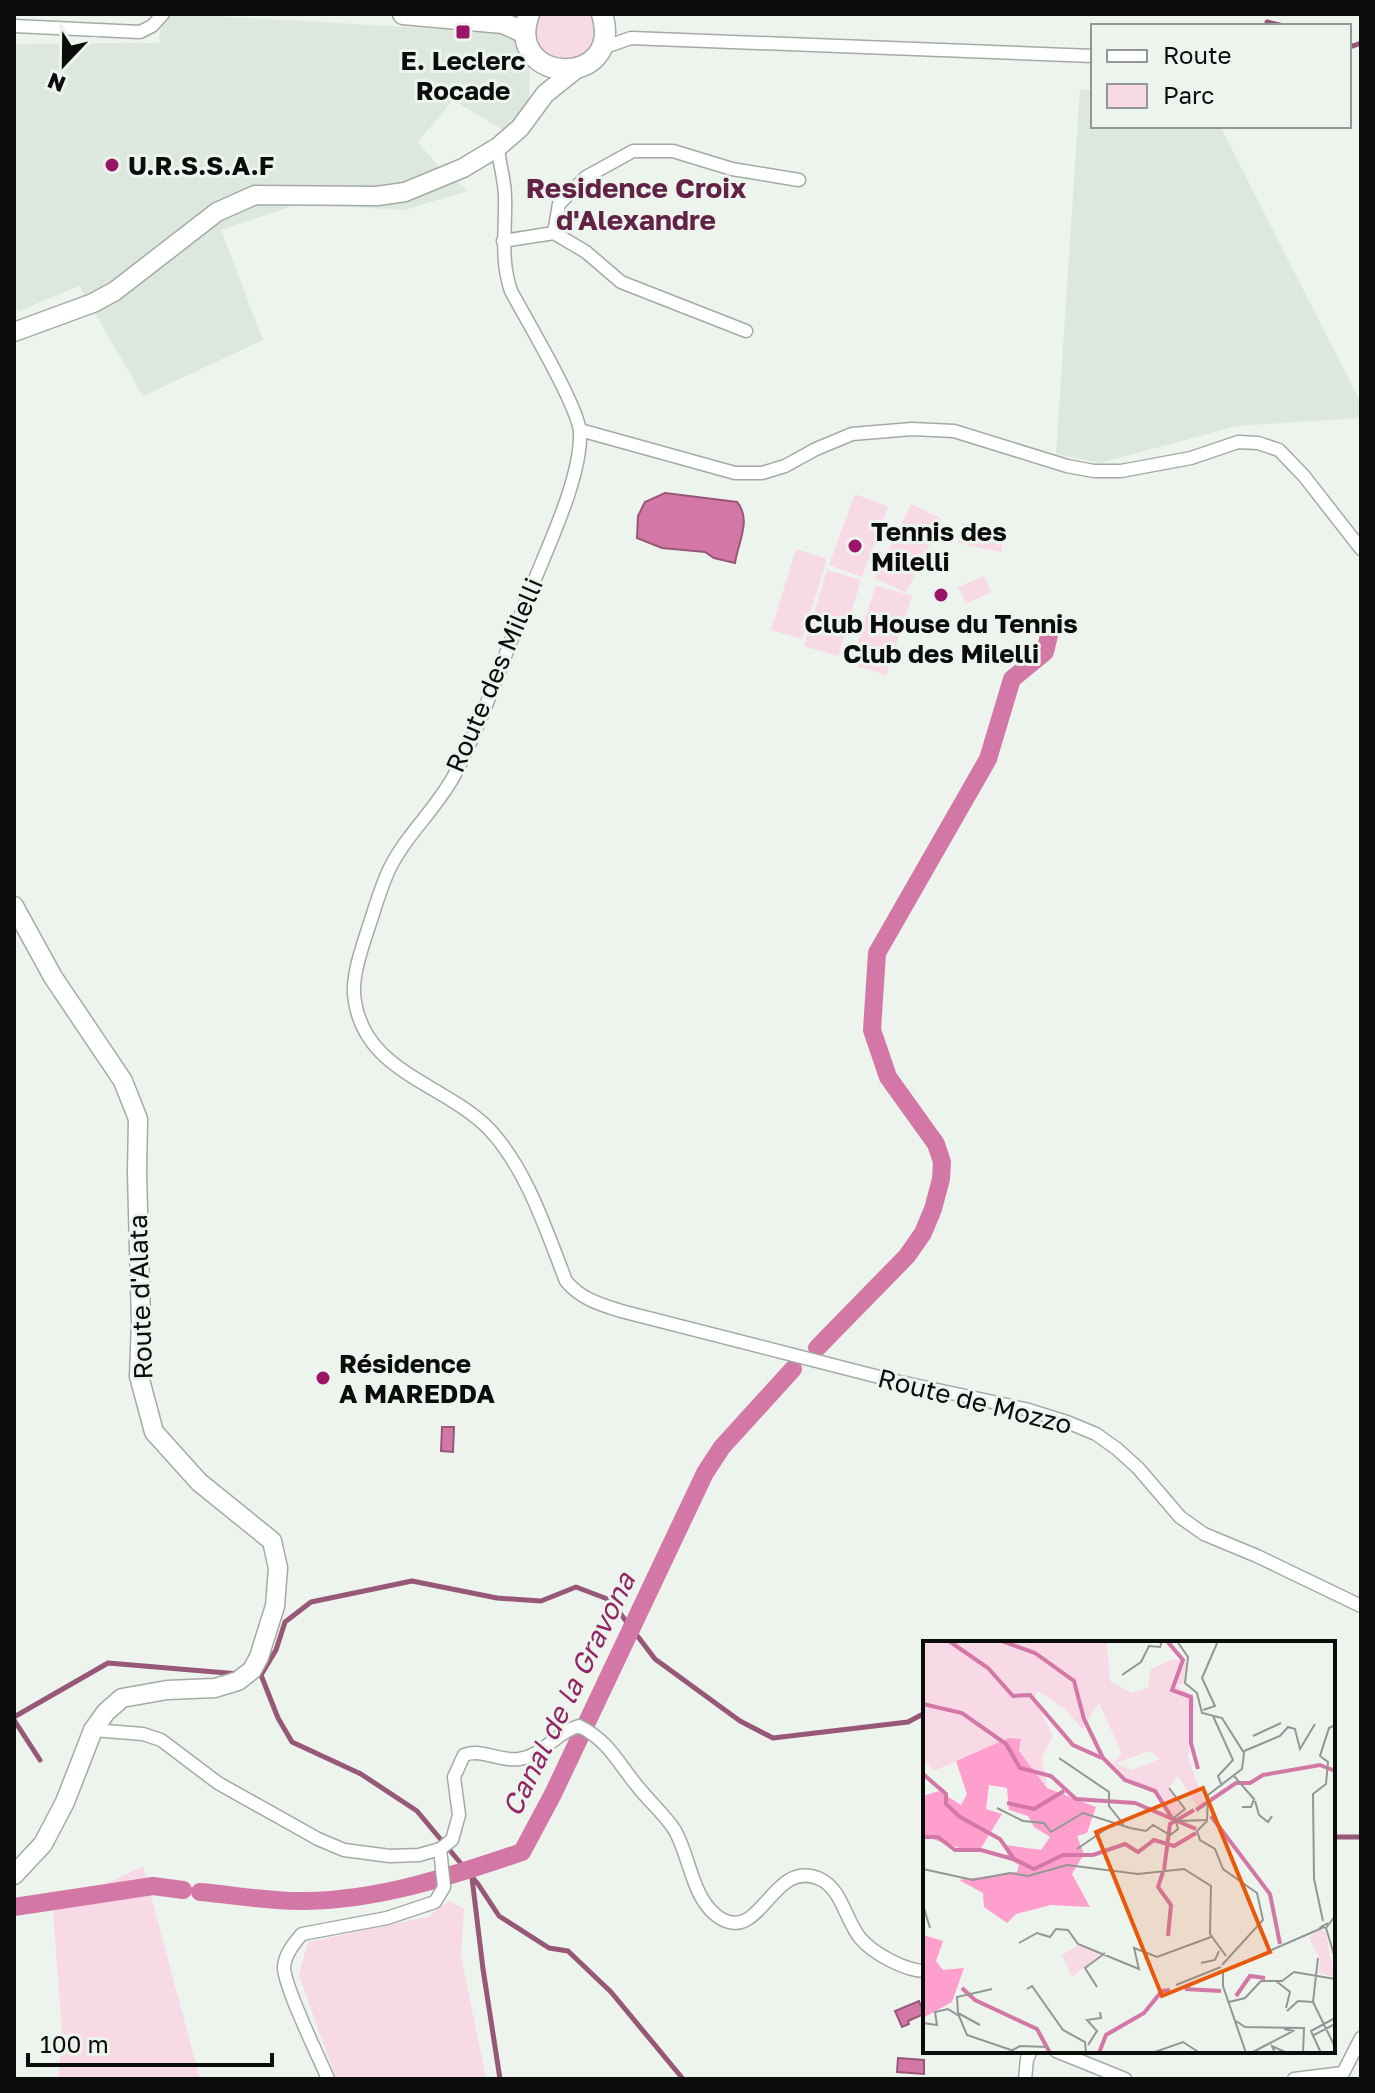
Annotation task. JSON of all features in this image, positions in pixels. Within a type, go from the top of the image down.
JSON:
[{"type":"main road","points":[[403,14],[527,24],[527,44],[540,62],[562,71],[575,70],[595,58],[602,48],[604,20]]},
{"type":"street","points":[[14,26],[140,32],[152,26],[163,14]]},
{"type":"street","points":[[604,20],[631,38]]},
{"type":"street","points":[[602,48],[631,38],[1091,56]]},
{"type":"street","points":[[540,62],[545,94]]},
{"type":"street","points":[[14,332],[93,303],[115,291],[217,212],[255,195],[377,196],[405,192],[463,168],[498,147],[520,128],[545,94],[575,70]]},
{"type":"street","name":"Route des Milelli","points":[[498,147],[505,196],[503,241],[506,275],[511,291],[566,395],[580,430],[577,462],[485,709],[455,775],[388,871],[358,959],[354,993],[361,1027],[376,1049],[470,1113],[489,1128],[505,1148],[524,1182],[566,1281],[576,1293],[589,1301]]},
{"type":"street","points":[[554,233],[559,204],[586,177],[633,151],[673,151],[732,169],[799,180]]},
{"type":"street","points":[[503,241],[554,233],[586,252],[621,282],[746,331]]},
{"type":"street","points":[[580,430],[735,473],[762,473],[785,466],[852,434],[912,429],[954,431],[1067,466],[1094,471],[1121,471],[1191,458],[1238,442],[1258,443],[1279,450],[1304,476],[1361,549]]},
{"type":"street","name":"Route d'Alata","points":[[14,906],[53,977],[123,1081],[138,1119],[139,1376],[154,1432],[199,1482],[272,1541],[278,1568],[275,1606],[252,1670],[238,1681],[215,1688],[167,1690],[122,1698],[106,1712],[93,1730],[65,1802],[43,1844],[19,1869],[14,1892]]},
{"type":"street","name":"Route de Mozzo","points":[[589,1301],[891,1380],[1025,1409],[1067,1422],[1096,1434],[1117,1449],[1138,1468],[1180,1517],[1204,1534],[1361,1606]]},
{"type":"street","points":[[93,1730],[143,1734],[161,1740],[218,1783],[318,1839],[344,1850],[390,1856],[419,1855],[440,1849],[452,1840],[459,1815],[454,1777],[464,1755],[474,1751],[516,1760],[532,1756],[567,1729],[579,1726],[603,1740],[636,1786],[674,1830],[708,1907],[719,1918],[732,1922],[746,1921],[760,1911],[786,1879],[800,1876],[819,1879],[832,1889],[861,1940],[892,1961],[914,1971],[923,1971]]},
{"type":"street","points":[[328,2079],[289,1986],[284,1967],[290,1949],[302,1934],[387,1918],[435,1902],[444,1887],[440,1849]]},
{"type":"street","points":[[1294,2079],[1343,2073],[1361,2038]]},
{"type":"street","points":[[1025,2079],[1030,2053]]},
{"type":"street","points":[[1061,2053],[1125,2079]]},
{"type":"shaded area","points":[[179,14],[494,32],[514,40],[530,63],[529,101],[521,116],[503,130],[453,100],[418,142],[438,166],[468,191],[404,210],[298,204],[221,230],[263,340],[143,396],[79,286],[19,311],[14,305],[14,44],[159,43],[161,18]]},
{"type":"shaded area","points":[[1080,89],[1091,90],[1091,128],[1221,128],[1361,403],[1361,418],[1237,426],[1100,463],[1056,454]]},
{"type":"shaded area","points":[[665,493],[737,502],[744,523],[735,563],[714,558],[705,552],[662,548],[637,538],[638,516],[645,502]]},
{"type":"shaded area","points":[[442,1427],[454,1427],[453,1452],[441,1451]]},
{"type":"shaded area","points":[[919,2001],[923,2014],[902,2027],[895,2011]]},
{"type":"shaded area","points":[[898,2058],[924,2060],[924,2074],[897,2072]]},
{"type":"green space","points":[[541,14],[590,14],[596,33],[591,47],[580,56],[566,59],[552,57],[541,48],[536,34]]},
{"type":"green space","points":[[855,494],[888,507],[862,577],[829,565]]},
{"type":"green space","points":[[911,504],[942,519],[906,593],[875,578]]},
{"type":"green space","points":[[962,523],[1005,532],[1001,552],[958,543]]},
{"type":"green space","points":[[796,549],[827,559],[802,639],[771,630]]},
{"type":"green space","points":[[827,570],[861,580],[838,656],[804,646]]},
{"type":"green space","points":[[984,576],[991,592],[966,604],[958,587]]},
{"type":"green space","points":[[876,585],[912,596],[886,675],[851,664]]},
{"type":"green space","points":[[143,1866],[200,2079],[58,2079],[62,2034],[53,1909]]},
{"type":"green space","points":[[449,1901],[464,1909],[461,1956],[486,2079],[336,2079],[299,1975],[308,1942],[428,1917]]},
{"type":"waterway","points":[[1267,22],[1276,24]]},
{"type":"waterway","points":[[1351,46],[1361,43]]},
{"type":"waterway","name":"Canal de la Gravona","points":[[817,1348],[907,1256],[923,1233],[933,1209],[942,1162],[936,1144],[888,1077],[872,1030],[877,953],[988,759],[1012,679],[1045,652],[1051,627]]},
{"type":"waterway","name":"Canal de la Gravona","points":[[200,1892],[292,1901],[333,1900],[442,1878],[522,1852],[553,1794],[705,1473],[722,1447],[793,1369]]},
{"type":"waterway","points":[[253,1674],[261,1675],[276,1650],[285,1622],[311,1602],[412,1581],[497,1598],[541,1601],[576,1587],[610,1600],[655,1659],[740,1721],[773,1738],[908,1722],[923,1714]]},
{"type":"waterway","points":[[14,1717],[108,1663],[239,1674]]},
{"type":"waterway","points":[[261,1675],[278,1718],[292,1742],[361,1774],[417,1811],[478,1884],[499,1916],[549,1948],[568,1951],[611,1992],[683,2079]]},
{"type":"waterway","points":[[14,1720],[40,1760]]},
{"type":"waterway","points":[[1335,1837],[1361,1837]]},
{"type":"waterway","points":[[472,1878],[500,2079]]},
{"type":"waterway","name":"Canal de la Gravona","points":[[14,1907],[153,1886],[183,1890]]},
{"type":"place","name":"E. Leclerc Rocade","points":[[463,32]]},
{"type":"place","name":"U.R.S.S.A.F","points":[[112,165]]},
{"type":"place","name":"Tennis des Milelli","points":[[855,546]]},
{"type":"place","name":"Club House du Tennis Club des Milelli","points":[[941,595]]},
{"type":"place","name":"Résidence A MAREDDA","points":[[323,1378]]},
{"type":"district","name":"Residence Croix d'Alexandre","points":[[636,203]]}]
